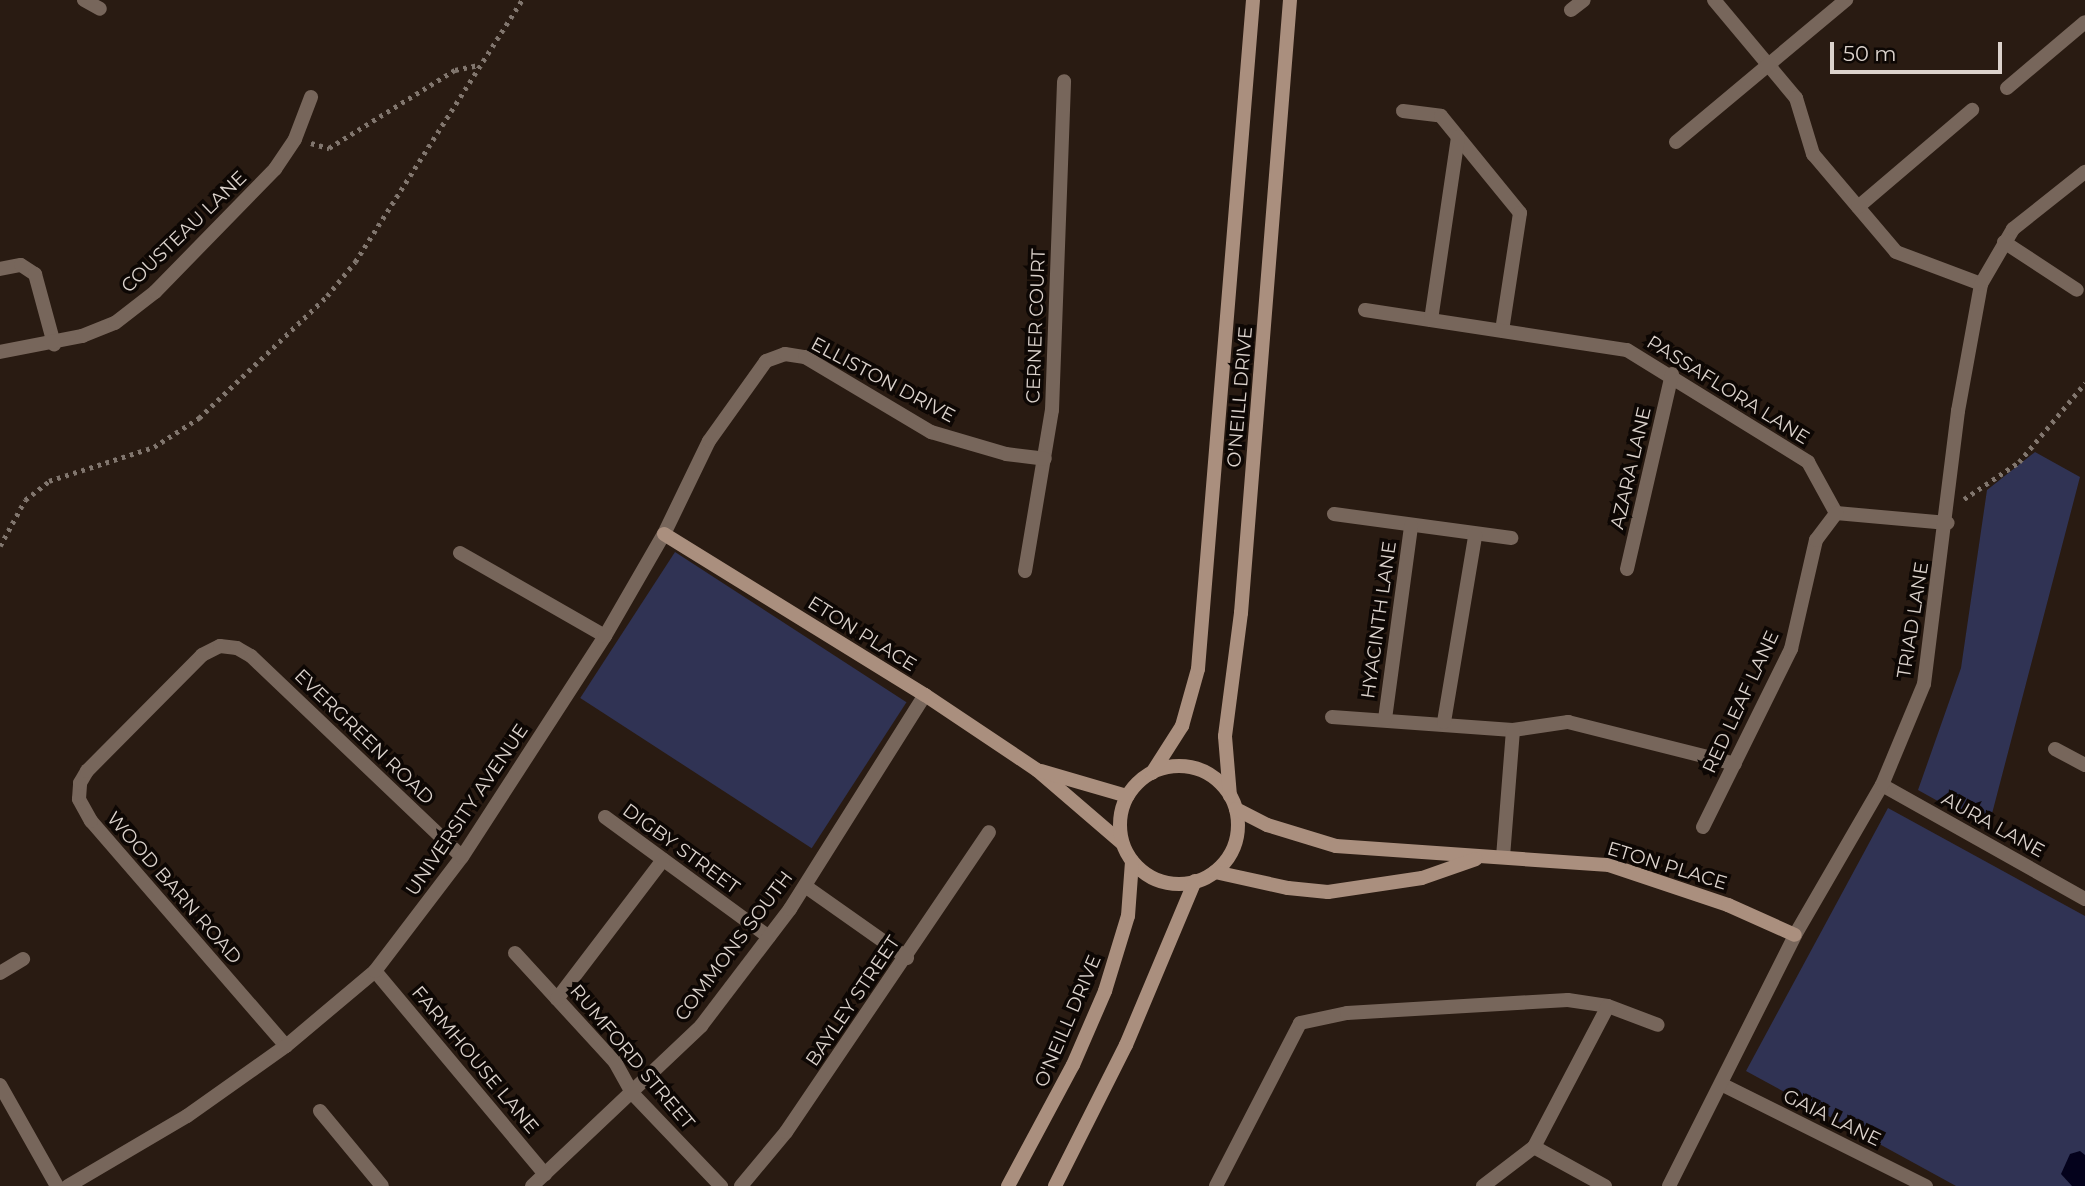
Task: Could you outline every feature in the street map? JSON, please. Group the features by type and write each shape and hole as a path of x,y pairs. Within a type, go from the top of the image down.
{"main road":[{"name":"O'NEILL DRIVE","path":"1127,796 1152,772 1182,726 1198,669 1253,0"},
{"name":"O'NEILL DRIVE","path":"1215,872 1235,842 1225,736 1241,613 1290,0"},
{"name":"ETON PLACE","path":"664,534 925,695 1037,770 1122,843"},
{"path":"1152,772 1190,767 1213,777 1233,802"},
{"name":"ETON PLACE","path":"1037,770 1127,796"},
{"path":"1127,796 1121,811 1122,843 1132,861 1161,882 1195,881 1215,872"},
{"name":"ETON PLACE","path":"1233,802 1267,825 1336,846 1609,865 1728,905 1795,935"},
{"name":"ETON PLACE","path":"1215,872 1288,888 1328,892 1422,878 1481,857"},
{"name":"O'NEILL DRIVE","path":"1008,1186 1061,1089 1105,991 1128,916 1132,861"},
{"path":"1055,1186 1126,1045 1195,881"}],"street":[{"path":"84,0 100,9"},
{"path":"1572,10 1584,0"},
{"path":"1714,0 1796,98 1813,154 1896,251 1981,284"},
{"path":"1676,142 1846,0"},
{"path":"2007,88 2085,22"},
{"name":"CERNER COURT","path":"1025,571 1052,411 1064,81"},
{"name":"COUSTEAU LANE","path":"0,352 54,344 115,323 155,292 275,169 295,139 311,97"},
{"path":"1858,207 1972,110"},
{"path":"1403,111 1441,116 1520,213 1502,331"},
{"path":"1431,320 1458,137"},
{"name":"TRIAD LANE","path":"1669,1186 1795,935 1882,785 1924,684 1948,516 1958,411 1981,284 2013,229 2085,172"},
{"path":"2004,242 2077,290"},
{"path":"0,269 21,265 35,274 54,344"},
{"name":"PASSAFLORA LANE","path":"1365,310 1627,350 1672,374 1808,462 1836,513"},
{"name":"ELLISTON DRIVE","path":"785,354 805,357 931,432 1006,454 1045,459"},
{"name":"UNIVERSITY AVENUE","path":"68,1186 187,1116 286,1046 375,971 462,857 605,636 664,534 709,441 752,376 766,360 785,354"},
{"name":"AZARA LANE","path":"1627,569 1672,374"},
{"path":"1334,513 1475,536 1511,538"},
{"path":"1836,513 1948,516"},
{"name":"RED LEAF LANE","path":"1703,827 1791,649 1816,540 1836,513"},
{"name":"HYACINTH LANE","path":"1385,719 1411,526"},
{"path":"1444,722 1475,536"},
{"path":"460,553 605,636"},
{"name":"WOOD BARN ROAD","path":"237,648 220,646 202,655 87,771 80,783 79,799 91,821 286,1046"},
{"name":"EVERGREEN ROAD","path":"237,648 462,857"},
{"name":"COMMONS SOUTH","path":"532,1186 701,1026 805,886 925,695"},
{"path":"1332,717 1444,722 1513,730 1568,722 1735,764"},
{"path":"1503,857 1513,730"},
{"path":"2055,749 2085,765"},
{"name":"AURA LANE","path":"1882,785 2085,899"},
{"name":"DIGBY STREET","path":"605,817 769,937"},
{"name":"BAYLEY STREET","path":"741,1186 786,1132 989,832"},
{"path":"557,999 663,860"},
{"path":"805,886 906,958"},
{"name":"RUMFORD STREET","path":"515,953 615,1062 632,1093 720,1186"},
{"path":"0,973 23,959"},
{"name":"FARMHOUSE LANE","path":"375,971 545,1174"},
{"path":"1216,1186 1300,1023 1348,1013 1493,1001 1568,1000 1608,1006 1658,1025"},
{"path":"1483,1186 1534,1147 1608,1006"},
{"name":"GAIA LANE","path":"1721,1084 1926,1186"},
{"path":"0,1085 57,1186"},
{"path":"320,1111 382,1186"},
{"path":"1534,1147 1605,1186"}],"path":[{"path":"0,546 25,500 49,481 154,447 199,418 327,296 355,262 522,0"},
{"path":"295,139 329,148 455,70 479,65"},
{"path":"1948,516 2019,462 2085,383"}],"shaded area":[{"path":"2035,452 2080,477 1988,829 1918,790 1961,668 1987,490"},
{"path":"675,552 906,702 812,848 580,698"},
{"path":"1888,808 2085,916 2085,1186 1956,1186 1746,1071"},
{"path":"2080,1151 2085,1155 2085,1186 2072,1186 2061,1174 2070,1154"}]}
